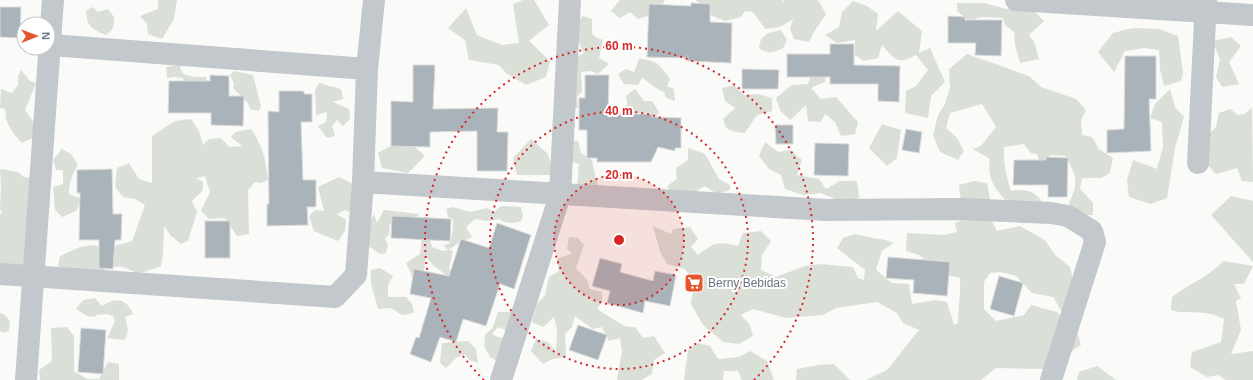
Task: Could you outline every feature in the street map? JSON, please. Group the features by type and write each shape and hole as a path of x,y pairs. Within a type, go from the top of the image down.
{"street":[{"path":"52,16 53,0"},
{"path":"0,274 335,297 356,275 363,182 367,69 374,0"},
{"path":"501,380 560,195 570,0"},
{"path":"1016,0 1205,6 1253,15"},
{"path":"1198,163 1205,6"},
{"path":"56,44 367,69"},
{"path":"26,380 50,56"},
{"path":"363,182 826,210 962,209 1051,213 1068,216 1092,231 1095,242 1051,380"}],"shaded area":[{"path":"158,0 177,0 174,19 162,39 148,34 147,24 140,16 158,9"},
{"path":"523,0 534,0 549,25 529,41 550,61 546,77 526,85 506,73 499,65 469,60 465,40 448,28 466,8 477,35 502,45 519,43 513,4"},
{"path":"620,0 665,0 658,13 638,19 630,12 620,18 611,11"},
{"path":"696,0 782,0 783,2 784,0 818,0 826,14 809,42 794,39 790,29 793,19 780,27 765,29 753,12 745,11 741,17 725,21 712,16"},
{"path":"853,1 867,6 878,14 876,31 898,11 922,31 919,53 930,48 945,82 931,96 928,118 905,113 906,91 916,86 928,70 916,55 905,60 897,59 882,45 878,58 864,61 855,55 855,40 837,43 825,35 839,27 842,12"},
{"path":"957,3 984,3 1006,9 1017,5 1032,9 1044,21 1029,35 1034,42 1039,59 1020,63 1015,45 1014,32 1005,25 1003,18 981,17 969,21 957,11"},
{"path":"92,7 98,12 108,9 114,17 113,27 106,35 97,31 89,24 86,11"},
{"path":"583,16 592,19 593,35 603,40 599,58 609,64 598,74 591,71 581,72 582,91 577,97 578,108 574,109 570,60 584,53 576,37 574,26"},
{"path":"1133,28 1159,29 1178,36 1183,73 1181,81 1164,86 1160,69 1159,50 1144,48 1125,51 1114,72 1098,52 1113,33"},
{"path":"781,30 787,40 783,48 776,51 765,52 759,48 761,39 768,33"},
{"path":"1231,37 1241,46 1229,62 1239,84 1222,87 1216,77 1220,60 1213,41"},
{"path":"967,54 1029,76 1041,87 1076,99 1086,110 1081,120 1082,135 1092,137 1099,149 1113,158 1110,173 1101,178 1082,178 1080,189 1093,203 1093,215 1078,215 1069,204 1074,190 1075,180 1073,170 1066,156 1050,155 1045,168 1041,167 1037,154 1031,153 1024,144 1004,147 1005,169 1011,191 1030,191 1043,203 1012,207 994,186 990,174 990,159 973,149 981,146 996,127 982,104 950,113 946,128 957,138 964,151 958,160 940,152 933,135 938,115 945,104 950,87 949,69"},
{"path":"639,59 658,64 670,79 667,86 674,89 675,101 666,98 664,92 658,90 642,78 638,85 624,84 618,74 626,69 634,72"},
{"path":"179,65 183,74 194,77 206,77 208,87 185,85 183,78 167,78 166,67"},
{"path":"21,70 30,81 36,83 25,110 34,123 33,138 22,143 8,124 6,119 6,111 3,108 0,109 1,89 12,93 18,85 18,76"},
{"path":"826,70 825,82 811,88 821,99 836,97 858,122 855,134 841,136 835,122 825,114 821,122 808,121 806,105 790,120 780,110 776,98 792,85 808,84 812,71"},
{"path":"234,71 253,75 261,106 259,111 250,109 248,103 233,88 234,84 230,75"},
{"path":"319,83 341,89 343,99 333,102 349,109 350,119 343,126 337,120 332,126 335,136 327,138 318,126 326,122 327,112 316,115 315,90"},
{"path":"734,85 744,95 757,94 772,98 772,111 757,115 745,133 734,132 726,128 723,119 735,108 725,101 722,88"},
{"path":"635,89 644,101 652,101 659,112 655,118 650,113 634,113 628,110 626,96"},
{"path":"1170,89 1175,107 1184,117 1175,148 1167,198 1151,204 1129,197 1127,180 1133,160 1157,169 1163,147 1162,122 1150,118 1155,104"},
{"path":"1252,107 1253,182 1242,181 1237,168 1216,174 1204,161 1210,133 1216,127 1219,113 1230,109 1238,115 1245,114"},
{"path":"191,119 199,131 203,145 209,139 221,138 229,147 242,146 231,137 235,132 251,129 258,141 265,160 268,180 260,183 255,182 248,190 249,234 237,236 225,218 209,219 201,211 210,192 205,176 196,178 203,182 203,190 192,201 197,212 188,241 181,244 171,236 164,226 161,266 138,274 119,267 100,271 83,272 58,266 60,256 80,247 94,245 104,249 132,241 145,205 135,199 123,197 115,187 117,168 129,163 139,179 152,183 152,136 175,121"},
{"path":"882,124 901,130 897,158 887,166 869,148"},
{"path":"531,139 547,153 556,175 517,175 513,158"},
{"path":"569,141 578,141 581,153 592,160 600,190 577,186 579,164 568,160"},
{"path":"765,142 778,152 790,150 802,160 797,175 819,179 826,189 840,181 857,181 859,197 853,202 842,202 821,193 804,195 785,189 781,175 769,169 759,156"},
{"path":"391,146 414,146 425,156 408,173 382,168 378,153"},
{"path":"688,148 705,154 719,179 730,185 730,190 717,194 705,186 684,198 672,194 667,186 677,179 676,168 688,160"},
{"path":"62,149 72,155 78,165 71,179 69,194 81,199 76,211 62,217 55,210 53,187 63,184 63,170 56,170 53,160"},
{"path":"0,169 18,172 24,177 31,178 28,269 0,263 0,215 2,212 0,209"},
{"path":"339,177 353,184 352,213 345,210 337,214 346,220 345,231 338,241 314,231 309,216 315,210 324,211 318,187"},
{"path":"974,181 987,183 990,199 975,204 961,201 959,185"},
{"path":"1231,196 1253,201 1253,262 1211,215"},
{"path":"501,206 521,207 523,216 521,221 510,223 499,219 488,221 475,219 466,227 472,237 457,244 449,250 453,251 449,269 456,273 443,290 445,274 434,266 426,257 423,276 413,278 406,263 420,254 422,237 429,235 432,247 443,251 448,250 443,245 449,244 453,219 448,217 446,209 453,207 470,212 487,208 494,212"},
{"path":"384,210 419,214 410,227 390,223 389,234 385,239 388,245 386,253 380,254 367,245 367,228 374,214 377,223"},
{"path":"971,217 992,221 997,231 1020,226 1045,240 1055,255 1070,267 1074,283 1064,315 1053,297 1032,293 1016,276 1001,272 990,273 984,282 984,309 996,321 1024,315 1031,305 1057,312 1068,322 1073,319 1081,345 1045,369 996,368 981,380 866,380 887,370 919,330 903,323 897,313 877,302 836,308 823,315 786,318 753,309 741,315 750,325 753,336 739,344 723,342 703,325 691,304 694,283 685,269 667,264 660,252 653,226 671,234 673,229 690,227 698,239 691,247 698,255 709,247 721,243 738,246 743,233 761,231 771,241 762,255 761,270 776,277 805,266 821,264 853,267 858,278 864,280 865,270 837,248 843,238 855,234 889,241 894,243 882,251 876,270 892,283 909,284 912,304 936,300 947,302 954,325 958,323 960,278 940,273 919,255 906,251 907,233 943,235 957,232 955,223"},
{"path":"569,237 578,238 584,245 576,268 587,280 590,289 602,292 602,302 597,309 624,326 635,327 643,338 654,336 665,353 654,360 652,374 642,380 617,380 622,351 620,338 609,341 602,327 593,329 575,316 572,327 565,334 566,357 552,359 543,364 531,351 536,339 548,342 556,352 557,329 554,317 543,327 532,322 537,304 545,295 549,277 559,271 557,259 572,253 567,249"},
{"path":"1224,261 1253,266 1244,284 1234,284 1241,298 1236,301 1241,330 1231,354 1253,351 1253,380 1226,380 1218,375 1207,377 1190,367 1192,352 1221,342 1224,319 1210,314 1178,312 1171,310 1172,297 1212,272"},
{"path":"380,268 393,276 388,285 388,297 406,297 412,304 414,313 402,315 391,308 378,309 372,285 371,270"},
{"path":"95,298 102,306 116,300 124,302 130,309 133,314 125,317 128,330 125,340 107,338 115,321 113,316 107,314 96,315 95,317 87,316 76,309 83,300"},
{"path":"498,312 512,312 509,331 498,327 492,334 505,338 498,362 490,357 484,346 485,335 493,327"},
{"path":"0,313 5,315 10,321 9,331 4,333 0,331"},
{"path":"67,327 74,336 74,371 87,379 99,379 108,362 119,364 119,380 40,380 39,370 52,361 51,328"},
{"path":"468,341 476,349 478,363 469,360 465,354 456,358 446,368 440,363 442,343"},
{"path":"697,343 710,346 718,359 739,357 750,351 767,361 774,380 742,380 738,371 724,371 723,380 684,380 688,350"},
{"path":"834,364 850,380 796,380 797,369"},
{"path":"1097,366 1116,380 1077,380 1079,372"}],"building":[{"path":"691,3 710,4 710,22 732,23 731,63 688,61 688,58 647,57 649,4 691,6"},
{"path":"0,7 21,7 21,16 16,16 16,38 0,37"},
{"path":"948,16 965,17 965,20 1002,20 1001,56 975,55 976,43 948,43"},
{"path":"830,44 854,44 854,65 900,66 899,102 878,101 878,84 830,84 830,77 787,77 787,54 830,54"},
{"path":"1125,56 1156,56 1156,99 1149,99 1151,151 1107,153 1107,130 1124,129"},
{"path":"413,65 435,65 433,109 498,108 497,132 508,132 507,171 477,171 477,131 430,132 430,147 391,146 391,101 413,102"},
{"path":"742,69 779,70 778,89 742,89"},
{"path":"210,75 229,76 229,96 244,96 243,126 211,125 211,113 168,113 169,81 210,81"},
{"path":"585,75 609,75 608,114 652,114 652,117 681,118 681,148 675,148 675,151 658,147 651,162 597,162 597,158 587,158 587,130 579,130 579,98 585,98"},
{"path":"279,91 304,91 304,94 312,94 312,122 301,122 303,180 316,180 316,207 307,207 308,225 267,226 267,204 269,204 268,111 279,112"},
{"path":"775,125 793,125 793,144 776,144"},
{"path":"906,129 922,132 919,153 902,150"},
{"path":"815,143 849,144 848,176 814,175"},
{"path":"1046,157 1068,158 1067,197 1048,197 1048,185 1013,185 1014,160 1046,160"},
{"path":"112,169 113,214 122,214 121,240 115,240 113,269 99,268 99,240 79,240 80,193 77,193 77,170"},
{"path":"392,216 451,219 450,241 391,238"},
{"path":"205,221 230,221 230,258 205,258"},
{"path":"497,223 531,235 514,289 500,284 486,326 463,319 456,342 440,337 431,362 410,354 416,337 419,338 431,298 410,294 414,269 449,276 461,239 489,248"},
{"path":"888,257 950,262 947,296 913,293 914,280 886,278"},
{"path":"600,258 622,264 620,272 653,281 655,271 676,275 670,306 645,301 643,313 607,303 610,291 592,286"},
{"path":"999,276 1023,283 1014,316 990,309"},
{"path":"578,325 607,335 598,360 569,350"},
{"path":"81,328 106,330 103,374 78,372"}],"place":[{"name":"Berny Bebidas","path":"694,283"}]}
